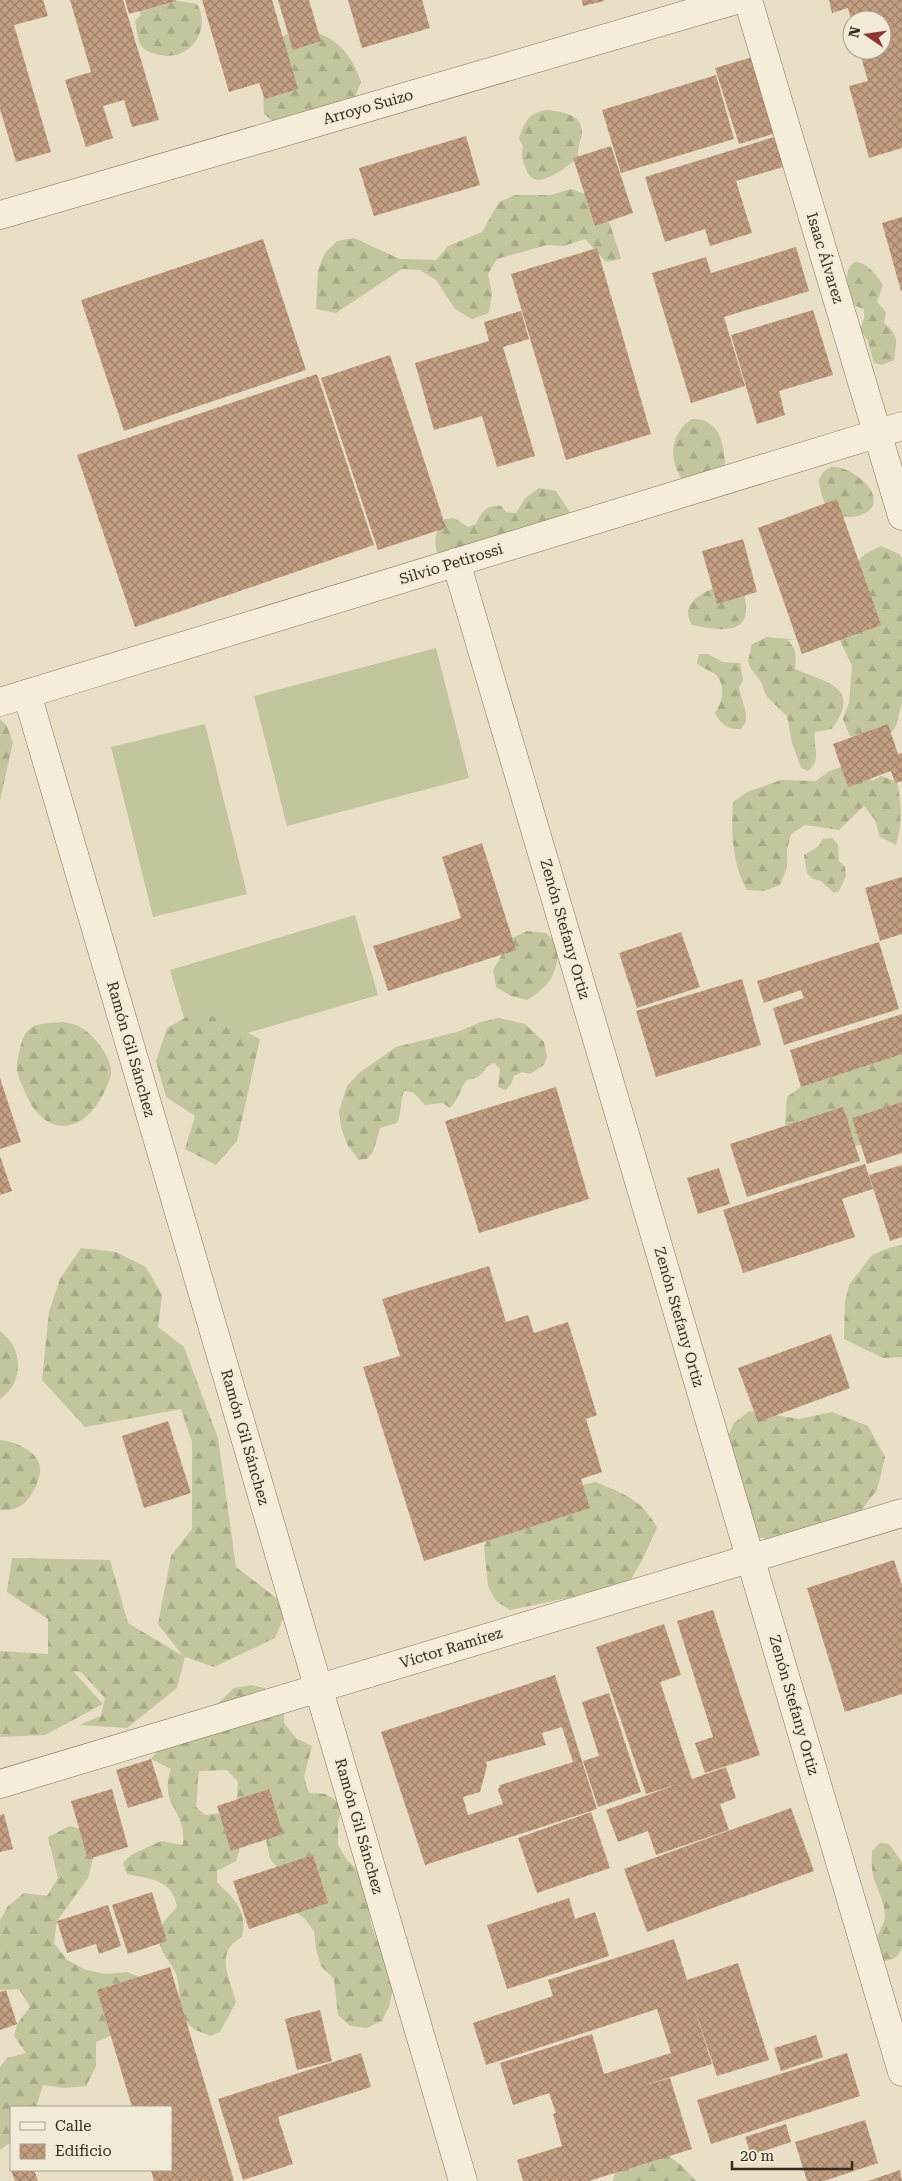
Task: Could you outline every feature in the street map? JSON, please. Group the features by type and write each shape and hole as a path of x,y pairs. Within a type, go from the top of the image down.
{"street":[{"name":"Arroyo Suizo","path":"0,215 736,0"},
{"name":"Isaac Álvarez","path":"748,0 890,430 902,516"},
{"name":"Silvio Petirossi","path":"0,702 890,430"},
{"name":"Zenón Stefany Ortiz","path":"456,562 902,2072"},
{"name":"Ramón Gil Sánchez","path":"27,694 464,2181"},
{"name":"Víctor Ramírez","path":"0,1784 902,1513"}],"green space":[{"path":"171,0 197,4 201,14 202,24 200,33 189,49 181,54 171,56 151,53 140,44 135,21 141,15 139,11"},
{"path":"296,29 319,34 337,44 351,60 361,82 355,97 278,125 264,114 262,69 280,38"},
{"path":"548,110 570,114 578,120 582,131 578,158 550,177 536,180 530,176 525,166 522,155 523,146 519,139 528,119 536,113"},
{"path":"571,189 588,195 597,212 610,224 621,259 606,262 585,239 564,246 547,245 497,259 488,274 492,294 489,313 472,319 455,309 436,280 420,270 402,269 336,313 316,309 318,270 325,253 337,241 354,238 400,259 436,260 448,246 482,232 499,202 515,195 551,195"},
{"path":"855,262 859,262 867,267 883,285 877,302 886,312 884,323 893,332 896,344 894,360 882,365 874,363 868,341 860,330 864,318 864,309 856,306 848,290 848,270"},
{"path":"692,419 709,423 715,428 724,451 725,469 683,481 675,464 673,456 674,447 679,432"},
{"path":"831,467 847,470 862,480 871,492 874,501 870,509 863,514 853,517 833,512 826,505 821,493 819,480 823,472"},
{"path":"539,488 556,491 573,517 439,560 436,538 438,529 445,519 454,518 468,527 476,524 482,513 492,506 501,506 506,512 516,513 525,498"},
{"path":"881,546 899,554 902,558 902,702 896,726 885,741 850,736 843,719 849,703 852,666 837,634 853,567 865,554"},
{"path":"713,588 744,594 745,618 740,624 733,628 724,629 692,625 688,612 689,607 696,598"},
{"path":"767,637 797,640 787,640 793,646 795,653 795,669 830,684 838,689 842,696 843,704 840,715 832,729 815,732 816,757 815,762 808,771 801,768 792,742 787,716 768,698 762,683 751,669 748,661 752,644"},
{"path":"436,648 469,778 287,826 254,696"},
{"path":"699,654 708,654 723,662 740,663 743,680 739,688 746,713 746,722 741,729 729,727 717,717 715,713 722,697 721,685 715,675 697,663"},
{"path":"0,719 7,726 13,742 0,801"},
{"path":"205,724 247,894 153,917 111,747"},
{"path":"847,765 865,767 872,781 881,776 897,782 901,814 896,845 880,837 875,820 864,806 839,830 805,825 791,834 787,850 787,867 780,885 764,891 747,890 735,859 732,825 733,802 747,792 781,780 816,781 829,771"},
{"path":"832,838 838,845 839,861 845,867 846,876 839,891 834,893 821,881 813,879 807,873 804,855 819,846 823,839"},
{"path":"355,915 378,995 193,1049 170,970"},
{"path":"527,931 546,933 558,945 558,955 552,977 542,989 527,1000 511,996 496,987 493,970 512,938"},
{"path":"199,1010 260,1039 237,1141 216,1165 185,1149 195,1116 166,1097 156,1061 167,1028"},
{"path":"499,1018 525,1024 544,1042 547,1057 544,1065 530,1074 522,1072 514,1076 506,1090 498,1087 500,1069 494,1063 486,1067 479,1076 467,1080 450,1108 443,1103 425,1105 413,1092 404,1091 397,1123 380,1128 373,1152 367,1159 359,1160 348,1146 341,1128 339,1111 347,1086 359,1073 396,1047 457,1032 481,1022"},
{"path":"64,1022 82,1028 92,1036 106,1055 111,1075 102,1097 91,1112 80,1121 70,1125 59,1126 40,1116 32,1105 19,1078 17,1065 22,1042 29,1030 35,1026 47,1023"},
{"path":"902,1046 902,1125 844,1152 804,1131 785,1125 787,1097 847,1052"},
{"path":"902,1245 902,1357 883,1358 844,1339 845,1302 849,1285 872,1255"},
{"path":"81,1248 116,1252 146,1267 162,1295 158,1327 184,1347 218,1438 236,1567 288,1607 275,1638 214,1667 185,1657 177,1688 127,1728 79,1725 101,1716 105,1698 81,1672 73,1671 103,1704 45,1735 0,1737 0,1651 48,1654 48,1619 7,1592 12,1558 110,1560 128,1623 183,1656 158,1624 171,1556 192,1529 192,1442 181,1409 85,1427 42,1380 49,1312 60,1279"},
{"path":"0,1331 8,1338 13,1347 18,1365 17,1375 13,1384 0,1399"},
{"path":"749,1411 799,1419 832,1412 868,1426 885,1457 877,1490 855,1518 789,1542 756,1537 727,1439 734,1423"},
{"path":"0,1440 12,1442 30,1452 35,1456 40,1467 38,1481 30,1497 17,1508 6,1510 0,1510"},
{"path":"596,1482 624,1494 639,1504 652,1518 657,1528 625,1590 577,1596 510,1610 496,1601 488,1586 484,1547 500,1515 579,1486"},
{"path":"252,1685 272,1690 284,1705 284,1723 296,1738 312,1746 304,1777 309,1793 326,1794 342,1805 338,1824 338,1845 347,1860 359,1871 366,1889 371,1924 377,1941 387,1956 393,1990 389,2006 382,2021 367,2028 350,2026 338,2015 334,1979 321,1966 316,1949 314,1931 304,1918 289,1907 282,1872 270,1859 263,1827 237,1801 238,1782 227,1770 199,1771 196,1807 205,1815 227,1812 243,1838 236,1861 217,1871 217,1882 234,1900 243,1919 242,1937 233,1943 228,1950 226,1958 228,1975 236,2002 220,2032 210,2036 197,2031 184,2017 176,1974 159,1941 159,1932 165,1920 177,1907 171,1891 152,1879 127,1874 123,1863 131,1855 161,1841 183,1845 181,1823 170,1800 168,1791 171,1769 151,1759 166,1739 206,1715 234,1688"},
{"path":"70,1826 89,1832 94,1855 88,1878 57,1921 54,1943 67,1960 86,1970 106,1974 127,1972 146,1979 132,2034 110,2036 96,2042 96,2066 86,2086 64,2088 43,2085 36,2106 10,2106 10,2143 0,2150 0,2067 7,2058 26,2053 14,2036 17,2024 30,2007 19,1989 0,1990 0,1920 8,1906 24,1893 47,1896 58,1878 48,1837"},
{"path":"880,1843 889,1844 902,1862 902,1948 895,1957 884,1961 876,1949 876,1944 884,1922 885,1910 872,1872 872,1851"},
{"path":"660,2150 681,2165 696,2181 613,2181 616,2168"}],"building":[{"path":"0,0 43,0 48,16 14,25 51,152 16,162 0,109"},
{"path":"70,0 123,0 159,120 132,127 124,100 103,106 113,138 86,147 65,80 91,72"},
{"path":"125,0 176,0 176,1 129,14"},
{"path":"202,0 272,0 298,89 265,99 259,83 229,92"},
{"path":"278,0 309,0 321,41 293,50"},
{"path":"348,0 422,0 430,28 362,48"},
{"path":"582,0 604,0 604,1 583,6"},
{"path":"829,0 902,0 902,148 869,158 849,86 868,81 862,60 892,60 892,10 848,10 848,8 832,13"},
{"path":"756,56 780,132 739,144 715,68"},
{"path":"716,75 734,139 621,173 602,110"},
{"path":"781,135 790,165 736,181 752,233 710,246 705,229 665,242 645,177"},
{"path":"466,136 480,185 374,216 359,168"},
{"path":"611,146 633,213 595,226 573,158"},
{"path":"902,217 902,291 901,291 882,223"},
{"path":"263,239 306,370 124,431 81,300"},
{"path":"796,247 809,291 724,317 745,386 691,403 652,273 706,257 711,273"},
{"path":"597,248 651,434 566,460 511,274"},
{"path":"813,310 833,375 779,391 785,415 757,424 731,335"},
{"path":"521,311 529,339 503,347 535,456 497,467 482,416 434,430 415,363 489,341 484,322"},
{"path":"390,355 446,528 378,550 321,378"},
{"path":"317,374 374,545 135,627 77,455"},
{"path":"837,499 881,625 802,654 758,528"},
{"path":"743,539 757,592 717,604 702,551"},
{"path":"888,724 898,754 902,753 902,781 895,783 891,771 848,787 833,744"},
{"path":"482,843 516,950 388,991 373,946 461,918 442,857"},
{"path":"902,877 902,934 880,941 865,888"},
{"path":"681,932 700,987 637,1008 619,953"},
{"path":"879,942 899,1009 784,1045 773,1008 804,998 801,990 764,1003 757,981"},
{"path":"742,979 761,1045 656,1077 636,1011"},
{"path":"902,1014 902,1054 801,1087 790,1050"},
{"path":"0,1078 21,1142 0,1149"},
{"path":"556,1087 589,1199 479,1233 445,1121"},
{"path":"902,1102 902,1153 867,1164 852,1118"},
{"path":"843,1107 860,1161 747,1197 730,1144"},
{"path":"0,1156 12,1191 0,1195"},
{"path":"865,1164 873,1189 842,1199 855,1237 743,1273 723,1210"},
{"path":"902,1165 902,1237 890,1241 869,1175"},
{"path":"719,1168 730,1204 698,1214 687,1178"},
{"path":"489,1266 506,1322 528,1315 534,1333 568,1322 597,1415 586,1419 602,1472 581,1479 590,1508 424,1561 363,1367 400,1356 382,1299"},
{"path":"831,1334 850,1388 758,1422 738,1368"},
{"path":"168,1421 191,1493 144,1508 122,1436"},
{"path":"894,1560 902,1585 902,1694 845,1712 807,1588"},
{"path":"713,1610 760,1755 705,1773 695,1743 713,1737 677,1621"},
{"path":"664,1624 681,1675 660,1682 692,1779 726,1767 736,1798 720,1804 729,1830 656,1855 648,1831 618,1842 606,1810 678,1784 646,1794 596,1647"},
{"path":"555,1675 597,1809 425,1865 381,1732","holes":["562,1727 573,1762 500,1785 498,1790 503,1804 468,1815 463,1797 480,1792 487,1766 486,1762 546,1745 542,1733"]},
{"path":"609,1693 641,1792 598,1807 583,1761 599,1756 582,1702"},
{"path":"151,1759 163,1797 128,1808 116,1770"},
{"path":"112,1789 128,1847 88,1859 71,1801"},
{"path":"269,1789 283,1834 231,1851 217,1806"},
{"path":"791,1808 814,1871 647,1932 624,1869"},
{"path":"591,1812 610,1868 537,1893 518,1838"},
{"path":"4,1814 13,1849 0,1852 0,1815"},
{"path":"313,1855 328,1903 249,1929 233,1881"},
{"path":"152,1892 167,1941 128,1954 112,1905"},
{"path":"569,1898 575,1919 595,1912 609,1956 507,1989 487,1925"},
{"path":"108,1905 121,1946 99,1954 96,1944 67,1953 57,1921"},
{"path":"674,1939 687,1980 738,1963 769,2060 717,2076 691,1998 712,2064 639,2087 670,2078 692,2149 589,2181 523,2181 517,2160 562,2146 553,2114 556,2113 549,2093 513,2105 500,2063 592,2034 604,2074 671,2053 657,2009 486,2065 473,2023 553,1996 548,1980"},
{"path":"170,1967 234,2181 154,2181 151,2171 172,2171 172,2106 132,2106 97,1990"},
{"path":"6,1990 17,2024 0,2030 0,1992"},
{"path":"320,2010 332,2061 297,2070 285,2019"},
{"path":"816,2035 823,2057 781,2071 774,2048"},
{"path":"361,2053 371,2087 278,2117 293,2164 243,2180 218,2099"},
{"path":"847,2053 860,2096 711,2144 697,2100"},
{"path":"865,2120 878,2163 824,2181 807,2181 795,2142"},
{"path":"786,2124 791,2142 751,2155 745,2137"},
{"path":"900,2170 902,2181 868,2181"},
{"path":"11,2171 34,2171 38,2181 15,2181"}]}
